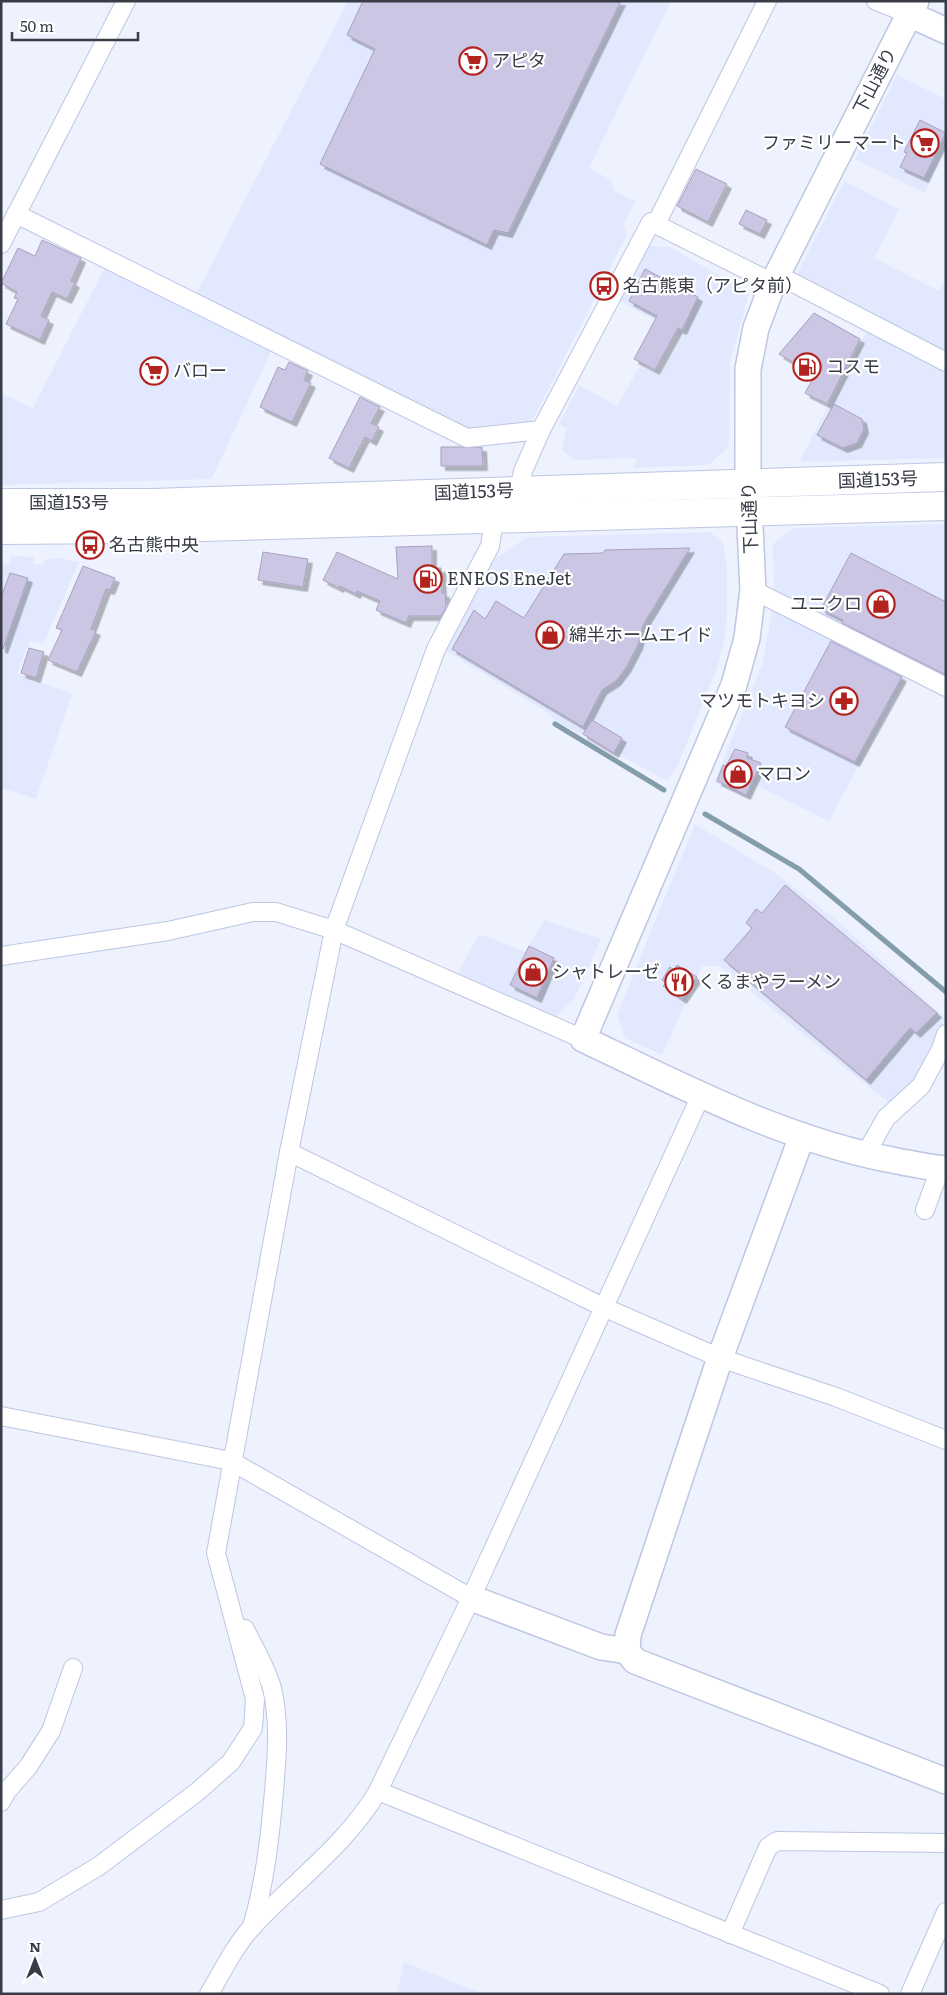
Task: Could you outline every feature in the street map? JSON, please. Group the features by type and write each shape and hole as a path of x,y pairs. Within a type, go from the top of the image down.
{"highway":[{"name":"国道153号","path":"1,503 153,503 946,478"},
{"name":"国道153号","path":"1,530 132,529 946,506"}],"street":[{"path":"1,244 126,1"},
{"path":"656,224 766,1"},
{"path":"876,1 912,8 946,31"},
{"name":"下山通り","path":"583,1039 734,685 747,638 753,590 748,484 748,369 756,328 776,279 912,8"},
{"path":"16,214 467,438 541,430"},
{"path":"519,490 522,471 541,430 651,222 776,279 946,362"},
{"path":"1,1910 39,1902 99,1866 197,1792 230,1762 240,1750 253,1728 255,1699 230,1599 216,1553 231,1461 289,1152 334,930 436,649 490,546 494,519"},
{"path":"753,590 946,687"},
{"path":"1,956 168,931 253,912 276,912 334,930 583,1039 700,1095 802,1136 865,1155 943,1169 925,1210"},
{"path":"865,1155 886,1118 921,1086 942,1049 946,1034"},
{"path":"209,1994 252,1927 309,1874 364,1815 378,1791 471,1598 700,1095"},
{"path":"626,1651 628,1635 720,1358 802,1136"},
{"path":"289,1152 603,1307 720,1358 836,1397 946,1440"},
{"path":"1,1416 231,1461 471,1598 601,1648 626,1651 636,1662 946,1781"},
{"path":"230,1599 268,1675 272,1691 278,1746 271,1830 262,1894 252,1927"},
{"path":"1,1802 7,1791 28,1767 51,1731 73,1668"},
{"path":"378,1791 880,1994"},
{"path":"730,1934 768,1847 777,1841 946,1843"},
{"path":"910,1994 946,1912"}],"shaded area":[{"path":"348,1 671,1 589,168 611,180 614,191 636,201 624,224 627,235 530,425 465,432 195,296"},
{"path":"897,75 946,99 946,150 925,193 855,159"},
{"path":"844,181 899,209 874,258 939,291 946,278 946,357 795,278"},
{"path":"649,246 670,247 749,293 730,363 729,446 709,465 632,468 637,458 574,460 562,450 567,429 559,424 579,385 617,406 640,366 660,376 681,335 620,301"},
{"path":"106,265 273,347 223,455 211,479 1,485 1,393 33,408"},
{"path":"869,327 946,366 946,458 799,462"},
{"path":"946,524 946,604 915,663 774,591 773,544 794,528"},
{"path":"710,532 723,543 727,567 727,615 724,641 717,668 678,765 667,781 557,722 545,711 443,649 489,563 527,537"},
{"path":"11,556 34,557 33,564 43,565 45,559 60,558 79,562 43,644 30,641 17,673 72,694 36,799 1,788 1,564 9,565"},
{"path":"773,605 908,673 829,821 756,785 749,798 714,783 763,662"},
{"path":"695,824 775,873 833,917 944,1017 938,1044 916,1082 890,1104 719,966 702,966 662,1055 625,1038 617,1014"},
{"path":"544,920 601,939 574,1000 556,1016 503,1000 455,978 479,934 526,952"},
{"path":"404,1962 483,1994 397,1994"}],"building":[{"path":"363,1 621,1 508,233 494,230 487,245 320,164 375,49 347,35"},
{"name":"ファミリーマート","path":"920,120 946,133 924,178 900,167 907,153 904,152"},
{"path":"696,169 727,184 708,222 677,206"},
{"path":"746,210 767,220 760,234 739,224"},
{"path":"42,240 81,258 71,281 75,283 67,299 52,292 41,316 49,320 40,340 6,324 18,299 14,298 17,292 1,283 18,248 35,256"},
{"path":"645,269 698,297 682,330 678,328 655,370 634,359 657,316 629,301"},
{"path":"814,313 860,339 827,404 805,393 815,375 779,354"},
{"path":"289,362 308,371 304,380 311,383 292,422 260,407 278,367 285,370"},
{"path":"360,397 380,407 371,423 379,427 372,441 365,437 349,468 329,458"},
{"path":"834,404 862,419 864,429 857,443 843,448 817,435"},
{"path":"441,447 482,447 483,466 441,466"},
{"path":"432,546 432,568 441,568 442,593 445,593 446,607 441,616 409,616 406,623 376,610 380,601 357,591 356,594 340,586 339,588 323,580 337,552 398,579 396,547"},
{"name":"綿半ホームエイド","path":"690,548 643,625 638,645 626,668 616,681 602,690 583,727 452,649 474,610 485,619 496,601 524,618 564,554 603,553 605,550"},
{"path":"263,552 308,559 303,587 258,580"},
{"name":"ユニクロ","path":"851,553 946,602 946,675 842,623 843,620 821,609"},
{"path":"83,566 115,578 110,590 106,589 91,629 96,631 77,672 48,660 62,630 56,628"},
{"path":"10,573 28,578 3,649 1,648 1,597"},
{"name":"マツモトキヨシ","path":"831,641 902,677 855,762 785,727"},
{"path":"29,648 44,652 36,678 21,673"},
{"path":"592,720 622,738 614,753 583,734"},
{"name":"マロン","path":"735,749 748,753 747,758 761,763 746,795 717,781 723,765 726,766"},
{"path":"785,885 937,1013 916,1033 910,1028 866,1080 724,960 752,928 746,923 756,909 762,913"},
{"name":"シャトレーゼ","path":"529,946 554,958 537,998 510,985"},
{"name":"くるまやラーメン","path":"677,965 697,977 682,999 663,986 666,983 662,980 670,967 674,970"}],"waterway":[{"path":"555,724 664,790"},
{"path":"705,814 799,869 946,992"}],"place":[{"name":"アピタ","path":"473,61"},
{"name":"ファミリーマート","path":"925,143"},
{"name":"名古熊東（アピタ前）","path":"604,286"},
{"name":"コスモ","path":"807,367"},
{"name":"バロー","path":"154,371"},
{"name":"名古熊中央","path":"90,545"},
{"name":"ENEOS EneJet","path":"428,579"},
{"name":"ユニクロ","path":"881,604"},
{"name":"綿半ホームエイド","path":"550,635"},
{"name":"マツモトキヨシ","path":"844,701"},
{"name":"マロン","path":"738,774"},
{"name":"シャトレーゼ","path":"533,972"},
{"name":"くるまやラーメン","path":"679,982"}]}
